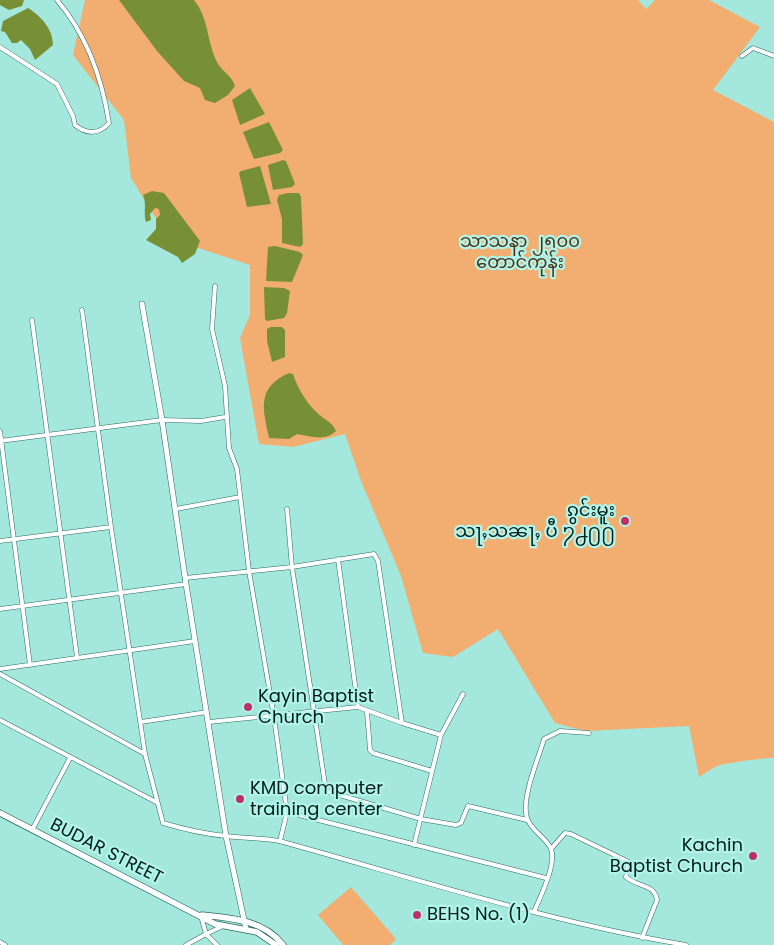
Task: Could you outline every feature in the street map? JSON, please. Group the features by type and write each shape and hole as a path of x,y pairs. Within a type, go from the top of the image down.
{"main road":[{"name":"BUDAR STREET","path":"0,813 161,897 200,914"},
{"path":"200,914 246,926 262,934 276,945"},
{"path":"200,914 223,926 264,927 284,945"}],"street":[{"path":"0,47 57,84 73,116 75,125 83,132 97,132 104,128 109,123 105,100 85,39 57,0"},
{"path":"742,56 753,48 774,56"},
{"path":"215,286 212,329 225,386 228,411 225,418 229,448 237,469 249,571 274,717 287,812 280,841"},
{"path":"142,304 162,420 226,836 246,926"},
{"path":"82,310 144,754 163,823 226,836 280,841 445,890 645,938 686,945"},
{"path":"32,320 78,657"},
{"path":"1,440 162,420 201,421 225,418"},
{"path":"0,430 12,540 24,606 30,665"},
{"path":"176,509 240,497"},
{"path":"287,509 292,567 325,788 328,794 421,818 459,825 465,809 472,806 491,813 527,820"},
{"path":"0,541 111,527"},
{"path":"185,578 292,567 369,554 377,557 402,724"},
{"path":"338,559 358,707"},
{"path":"0,609 186,584"},
{"path":"0,669 195,641"},
{"path":"0,674 144,754"},
{"path":"414,845 441,734 463,694"},
{"path":"209,722 274,717 358,707 402,724 441,734"},
{"path":"141,722 207,712"},
{"path":"367,712 370,750 373,753 432,771"},
{"path":"0,720 156,802"},
{"path":"534,912 552,864 551,849 527,820 526,806 544,739 560,730 589,733"},
{"path":"32,830 70,758"},
{"path":"287,812 546,878"},
{"path":"551,849 565,833 571,834 629,862 626,877 652,889 656,894 657,900 644,945"},
{"path":"200,914 206,934 216,945"},
{"path":"186,945 223,926"},
{"path":"0,942 5,945"}],"green space":[{"name":"သာသနာ ၂၅၀၀ တောင်ကုန်း","path":"85,0 638,0 646,9 655,0 709,0 760,27 713,90 774,122 774,758 720,765 699,777 689,726 585,731 555,723 498,629 453,657 423,653 401,576 361,481 345,434 293,447 259,444 240,338 250,315 250,265 168,238 131,178 124,120 73,55"},
{"path":"351,887 396,939 390,945 343,945 318,915"}],"shaded area":[{"path":"0,0 24,0 22,6 9,10 0,5"},
{"path":"119,0 194,0 203,15 214,56 218,64 232,79 235,86 228,95 215,103 205,100 200,88 184,81 157,51"},
{"path":"28,8 49,28 53,45 35,60 30,49 21,40 17,43 12,43 5,32 1,31 3,21"},
{"path":"250,88 265,114 240,125 232,100"},
{"path":"269,122 283,150 280,153 254,159 243,132"},
{"path":"283,160 286,161 295,184 292,187 273,190 268,165"},
{"path":"260,166 271,204 247,207 239,173"},
{"path":"152,191 164,193 200,241 195,254 182,263 178,257 146,240 156,229 156,219 160,215 159,209 155,208 150,214 151,220 146,222 143,195"},
{"path":"299,193 301,197 303,244 300,247 282,243 282,219 277,200 279,195"},
{"path":"275,246 300,252 303,255 292,282 266,281 268,247"},
{"path":"264,287 284,288 290,291 287,313 284,318 267,321 265,319"},
{"path":"282,327 285,330 285,357 272,362 267,341 267,329"},
{"path":"289,373 293,374 308,403 336,431 322,437 297,434 289,439 269,438 264,400 271,385"}],"place":[{"name":"ၵွင်းမူး သႃႇသၼႃႇ ပီ ႒႕႐႐","path":"625,521"},
{"name":"Kayin Baptist Church","path":"248,707"},
{"name":"KMD computer training center","path":"240,799"},
{"name":"Kachin Baptist Church","path":"753,856"},
{"name":"BEHS No. (1)","path":"417,915"}]}
